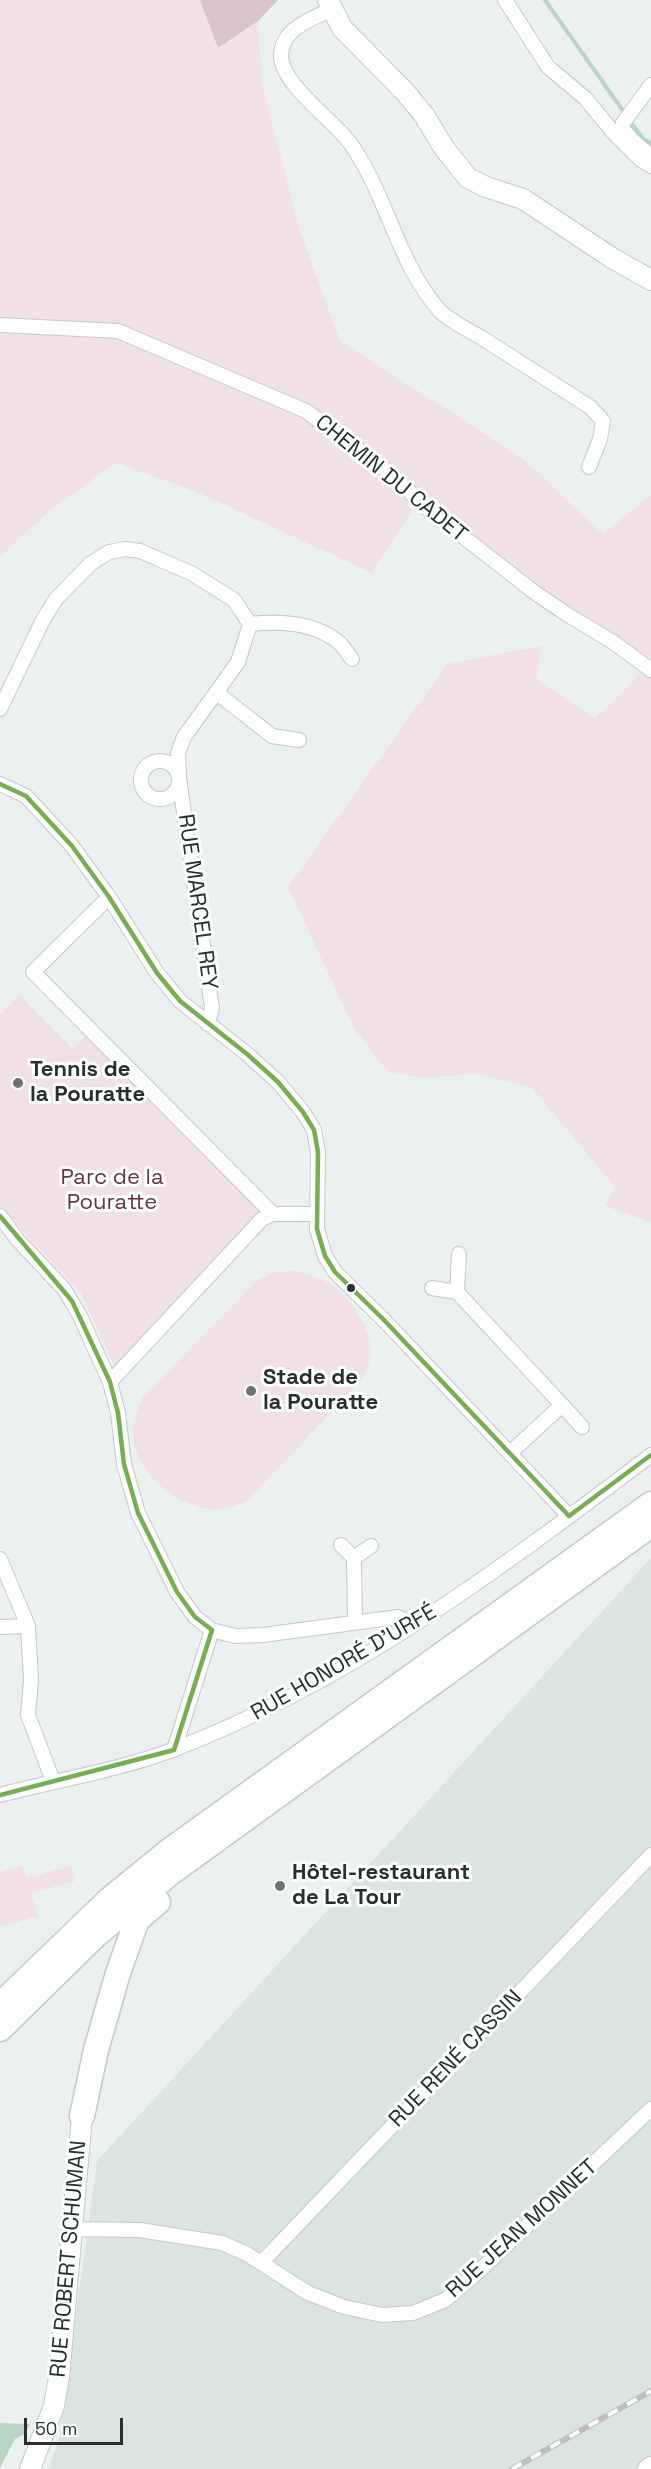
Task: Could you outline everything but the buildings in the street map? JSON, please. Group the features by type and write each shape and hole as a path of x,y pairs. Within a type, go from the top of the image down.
{"highway":[{"path":"0,2005 110,1899 169,1851 651,1504"},
{"path":"0,2029 96,1935 169,1874 651,1525"},
{"path":"81,2116 96,2050 118,1972 137,1920 307,1773"}],"main road":[{"path":"330,5 342,28 405,92 468,178 486,187 523,199 612,258 651,280"},
{"name":"RUE ROBERT SCHUMAN","path":"30,2469 54,2406 81,2116"}],"street":[{"path":"505,0 548,67 585,98 613,132 641,160 651,166"},
{"path":"330,5 297,26 285,39 281,56 287,75 350,143 372,180 389,222 421,286 442,313 590,407 603,421 600,439 589,467"},
{"path":"651,85 623,123 622,128 651,156"},
{"name":"CHEMIN DU CADET","path":"0,325 118,331 306,411 394,476 424,506 534,592 613,642 651,670"},
{"path":"0,709 43,620 56,599 90,564 109,552 125,549 140,551 191,573 234,600 250,624 293,623 319,631 338,641 352,659"},
{"name":"RUE MARCEL REY","path":"208,1024 212,1008 179,778 178,753 184,737 238,662 250,624"},
{"path":"217,693 272,736 299,740"},
{"path":"0,784 26,796 72,846 109,897 157,973 180,1001 247,1054 278,1082 314,1130 318,1152 317,1214 320,1243 324,1256 335,1272 383,1319 569,1516"},
{"path":"109,897 33,972 273,1214"},
{"path":"110,1382 262,1219 273,1214 317,1214"},
{"path":"0,1216 17,1239 72,1301 110,1382 118,1413 124,1464 138,1513 177,1592 195,1617 212,1630 235,1636 263,1635 398,1617 413,1624"},
{"path":"0,1237 17,1239"},
{"path":"457,1292 459,1254"},
{"path":"432,1288 457,1292 582,1427"},
{"path":"510,1453 562,1405"},
{"name":"RUE HONORÉ D'URFÉ","path":"0,1795 153,1757 231,1727 292,1698 479,1581 651,1455"},
{"path":"341,1545 354,1558 355,1622"},
{"path":"354,1558 371,1546"},
{"path":"0,1559 28,1626 31,1680 28,1715 53,1782"},
{"path":"0,1627 28,1626"},
{"path":"174,1750 212,1630"},
{"name":"RUE RENÉ CASSIN","path":"261,2263 651,1855"},
{"name":"RUE JEAN MONNET","path":"70,2229 140,2230 222,2243 261,2263 309,2293 344,2307 382,2314 413,2313 445,2300 478,2272 651,2109"}],"shaded area":[{"path":"200,0 278,0 258,21 218,48"},
{"path":"651,1558 651,2469 48,2469 59,2440 97,2161"},
{"path":"0,2423 30,2424 25,2434 15,2439 0,2468"}],"green space":[{"path":"0,0 200,0 218,48 258,21 262,84 299,228 340,341 521,457 603,534 651,495 651,659 549,597 417,503 372,573 197,492 116,463 49,511 0,557"},
{"path":"541,646 536,679 595,719 651,662 651,1222 605,1206 615,1187 532,1088 478,1074 422,1078 387,1071 354,1028 288,887 447,664"},
{"name":"Parc de la Pouratte","path":"20,995 72,1049 88,1034 263,1211 120,1364 114,1365 81,1293 0,1207 0,1015"},
{"name":"Stade de la Pouratte","path":"297,1271 332,1285 354,1307 368,1336 369,1364 359,1383 247,1501 230,1507 211,1509 184,1501 159,1485 141,1462 135,1448 133,1430 142,1398 256,1281 274,1272"},
{"path":"22,1866 26,1878 71,1866 75,1881 31,1893 38,1916 0,1927 0,1872"}],"waterway":[{"path":"545,0 626,115"},
{"path":"630,121 643,139 651,143"}],"railway":[{"path":"512,2469 651,2391"}],"transit line":[{"path":"0,784 26,796 72,846 109,897 157,973 180,1001 247,1054 278,1082 303,1112 314,1130 318,1152 317,1229 325,1256 335,1272 383,1319 569,1516"},
{"path":"0,1216 72,1301 110,1382 118,1413 124,1464 138,1513 177,1592 195,1617 212,1630"},
{"path":"569,1516 651,1455"},
{"path":"174,1750 212,1630"},
{"path":"0,1795 174,1750"}],"place":[{"name":"Tennis de la Pouratte","path":"18,1083"},
{"name":"Stade de la Pouratte","path":"251,1391"},
{"name":"Hôtel-restaurant de La Tour","path":"280,1886"}]}
